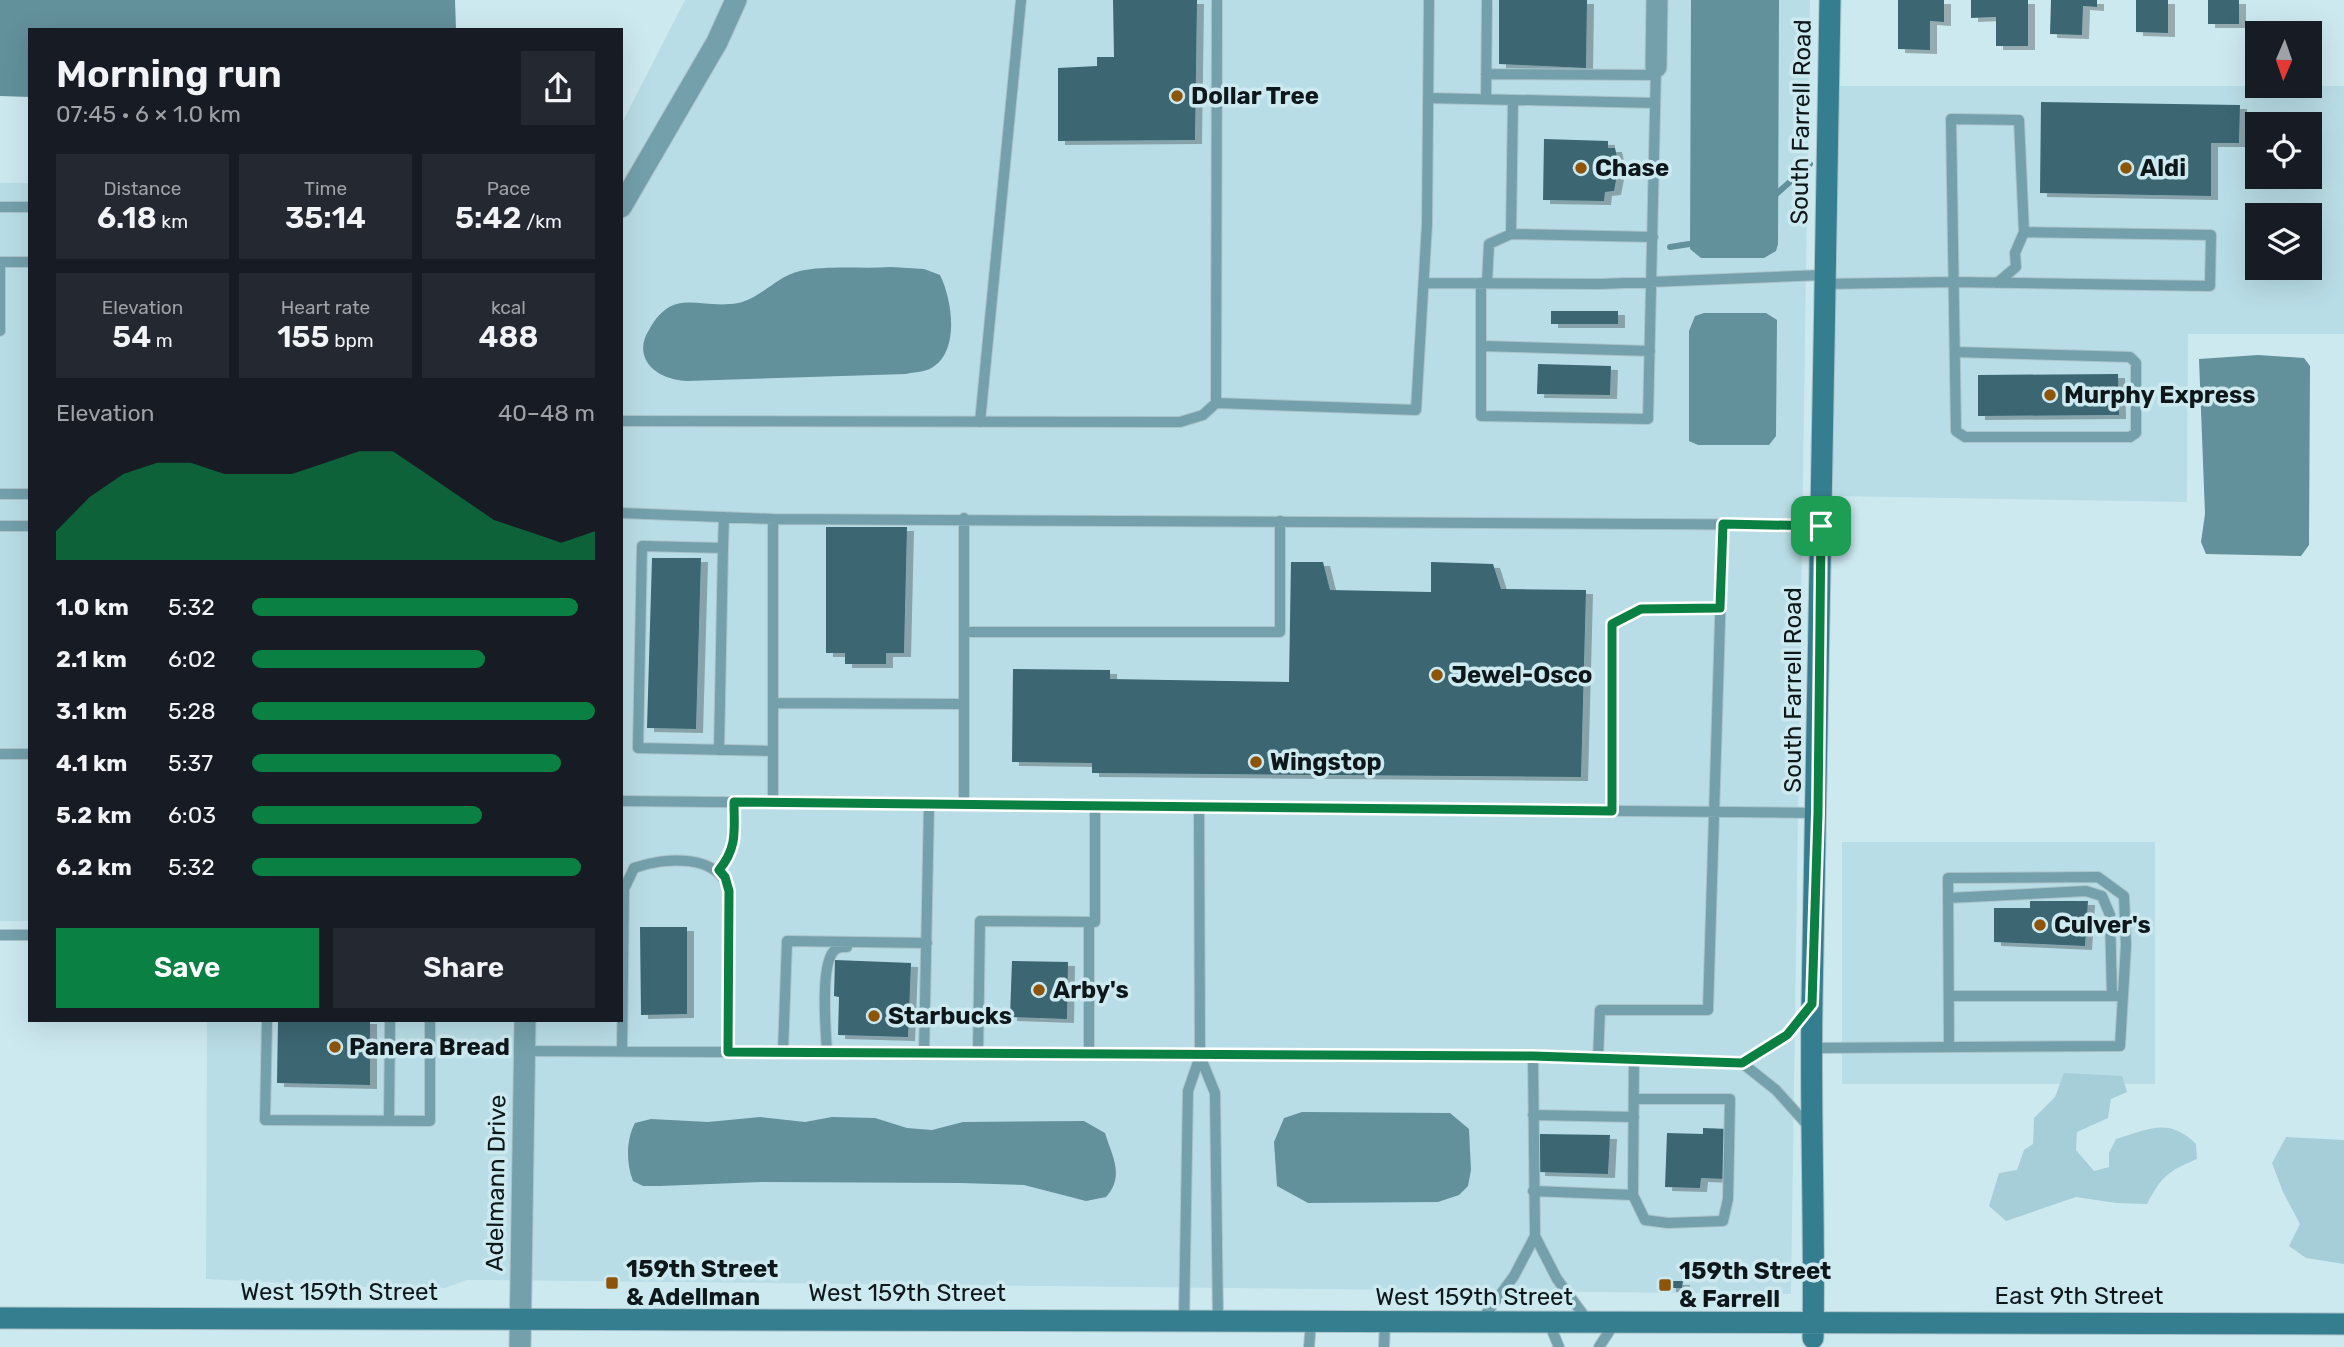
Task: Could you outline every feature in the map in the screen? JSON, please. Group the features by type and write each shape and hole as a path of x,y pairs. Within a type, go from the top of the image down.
{"main road":[{"name":"South Farrell Road","path":"1813,1336 1812,1004 1818,813 1830,0"},
{"name":"West 159th Street","path":"0,1318 1614,1324 1813,1336"},
{"name":"East 9th Street","path":"1813,1336 2344,1325"}],"street":[{"path":"623,204 717,42 736,0"},
{"path":"1656,71 1657,0"},
{"name":"Adelmann Drive","path":"520,1347 525,1022"}],"lane":[{"path":"980,422 1021,0"},
{"path":"1216,403 1217,0"},
{"path":"623,421 1180,422 1203,415 1216,403 1416,410 1420,296 1424,283 1429,0"},
{"path":"1486,99 1487,0"},
{"path":"1486,74 1656,71 1655,103 1653,237 1652,281 1648,419 1481,416 1481,346 1489,244 1511,234 1653,237"},
{"path":"1428,98 1655,103"},
{"path":"1511,234 1513,100"},
{"path":"1955,352 2130,357 2136,363 2136,433 2130,437 1965,437 1956,431 1951,119 2019,120 2024,232 2015,253 2016,267 1997,283"},
{"path":"0,207 28,207"},
{"path":"1424,283 1824,279 2210,286 2211,235 2024,232"},
{"path":"0,331 0,262 28,262"},
{"path":"1481,346 1650,351"},
{"path":"0,494 28,494"},
{"path":"623,513 772,519 964,518 1821,526"},
{"path":"719,750 724,517"},
{"path":"964,518 964,804"},
{"path":"772,519 773,802"},
{"path":"964,632 1280,632 1280,521"},
{"path":"1598,1059 1600,1010 1708,1010 1723,524"},
{"path":"0,526 28,526"},
{"path":"723,548 642,546 638,748 773,751"},
{"path":"1612,811 1612,624 1641,609 1720,608"},
{"path":"773,703 964,704"},
{"path":"0,754 28,754"},
{"path":"623,801 1818,813"},
{"path":"719,870 730,856 734,845 734,802"},
{"path":"925,1054 929,804"},
{"path":"978,1054 980,921 1095,922 1095,806"},
{"path":"1184,1321 1188,1091 1200,1056 1199,806"},
{"path":"623,970 624,889 634,868 658,861 709,864 719,870 725,877 729,891 728,1052"},
{"path":"1949,1047 1948,878 2098,877 2124,896 2126,945 2118,996"},
{"path":"1813,1048 2120,1045 2110,915 2102,896 2086,891 1948,898"},
{"path":"1089,922 1089,1055"},
{"path":"0,935 28,935"},
{"path":"783,1052 787,941 926,943"},
{"path":"827,1053 825,973 836,949 863,943"},
{"path":"1949,996 2118,996"},
{"path":"524,1051 1533,1056 1742,1063 1787,1035 1812,1004"},
{"path":"267,1022 265,1120 389,1121 430,1121 430,1022"},
{"path":"389,1121 390,1022"},
{"path":"622,1022 622,1051"},
{"path":"1200,1056 1215,1094 1218,1321"},
{"path":"1533,1056 1535,1237 1557,1279 1590,1324"},
{"path":"1634,1060 1633,1195 1645,1220 1668,1223 1723,1221 1728,1199 1730,1099 1634,1099"},
{"path":"1742,1063 1776,1090 1811,1129"},
{"path":"1533,1115 1634,1117"},
{"path":"1533,1191 1633,1195"},
{"path":"1480,1323 1514,1276 1535,1237"},
{"path":"1309,1347 1311,1322"},
{"path":"1384,1347 1385,1322"},
{"path":"1549,1324 1559,1347"},
{"path":"1599,1347 1614,1324"}],"shaded area":[{"path":"0,0 455,0 456,28 28,28 28,97 0,96"},
{"path":"685,0 1810,0 1791,1294 489,1280 467,1280 445,1288 357,1287 206,1279 207,1022 623,1022 623,121"},
{"path":"1691,0 1779,0 1778,244 1776,251 1764,258 1701,258 1690,249"},
{"path":"1834,86 2245,86 2245,98 2322,98 2322,86 2344,86 2344,334 2188,334 2187,502 1831,496"},
{"path":"0,183 28,183 28,921 0,921"},
{"path":"891,267 924,269 940,275 944,285 950,310 950,337 942,359 927,370 906,374 687,381 659,373 649,365 644,356 643,345 649,330 658,316 677,304 746,301 800,271"},
{"path":"1704,313 1766,313 1777,320 1776,436 1769,445 1698,445 1689,441 1689,331 1695,316"},
{"path":"2258,355 2304,358 2310,366 2309,545 2301,556 2206,554 2201,542 2205,514 2199,359"},
{"path":"1842,842 2155,842 2155,1084 1842,1084"},
{"path":"2064,1073 2122,1076 2127,1092 2111,1099 2108,1118 2077,1132 2076,1150 2094,1171 2109,1167 2109,1153 2116,1139 2149,1129 2177,1130 2196,1144 2197,1159 2167,1176 2147,1204 2076,1197 2006,1221 1989,1206 1999,1173 2017,1170 2024,1150 2033,1144 2034,1118 2055,1097"},
{"path":"1302,1112 1450,1113 1469,1129 1471,1170 1468,1186 1459,1195 1438,1202 1308,1203 1277,1186 1274,1142 1284,1118"},
{"path":"760,1117 805,1122 832,1117 875,1118 907,1128 932,1130 963,1122 1084,1121 1105,1133 1115,1166 1115,1181 1106,1197 1086,1201 1024,1185 761,1182 643,1186 633,1181 628,1152 635,1123 651,1119 708,1122"},
{"path":"2286,1137 2344,1140 2344,1264 2306,1258 2289,1246 2300,1224 2283,1192 2272,1163"}],"building":[{"path":"1113,0 1197,0 1195,140 1058,141 1058,68 1097,66 1097,57 1114,57"},
{"path":"1499,0 1587,0 1586,68 1499,64"},
{"path":"1898,0 1944,0 1944,22 1930,21 1930,50 1898,49"},
{"path":"1971,0 2028,0 2028,46 1996,46 1996,17 1971,18"},
{"path":"2051,0 2097,0 2097,7 2083,6 2082,35 2050,34"},
{"path":"2136,0 2168,0 2168,33 2136,32"},
{"path":"2208,0 2239,0 2239,24 2208,24"},
{"name":"Aldi","path":"2041,102 2240,105 2239,143 2211,143 2211,196 2040,193"},
{"name":"Chase","path":"1544,139 1608,141 1608,148 1615,148 1619,165 1614,191 1605,192 1604,201 1543,200"},
{"path":"1551,311 1618,311 1618,324 1551,324"},
{"path":"1538,364 1611,366 1610,395 1537,394"},
{"path":"2118,374 2119,415 1978,416 1978,375"},
{"path":"826,527 907,527 904,653 886,653 886,664 845,664 845,653 826,653"},
{"path":"652,558 701,558 696,729 647,728"},
{"name":"Jewel-Osco","path":"1291,562 1323,562 1330,590 1431,592 1431,562 1493,564 1501,589 1586,590 1581,777 1092,773 1092,763 1012,762 1013,669 1110,670 1110,679 1289,682"},
{"name":"Culver's","path":"2030,901 2088,901 2085,946 1994,942 1994,908 2030,908"},
{"path":"640,927 687,927 687,1014 641,1015"},
{"name":"Starbucks","path":"835,960 911,963 908,1037 838,1035 839,997 834,996"},
{"name":"Arby's","path":"1012,961 1068,962 1067,1019 1010,1017"},
{"path":"278,1022 370,1022 370,1085 277,1083"},
{"path":"1703,1128 1728,1129 1726,1179 1701,1178 1700,1188 1665,1187 1667,1133 1703,1134"},
{"path":"1540,1134 1610,1135 1608,1174 1538,1172"},
{"path":"1669,1281 1683,1281 1682,1288 1669,1288"}],"waterway":[{"path":"1773,197 1810,164"},
{"path":"1670,247 1696,243"}],"place":[{"name":"Dollar Tree","path":"1177,96"},
{"name":"Chase","path":"1581,168"},
{"name":"Aldi","path":"2126,168"},
{"name":"Murphy Express","path":"2050,395"},
{"name":"Jewel-Osco","path":"1437,675"},
{"name":"Wingstop","path":"1256,762"},
{"name":"Culver's","path":"2040,925"},
{"name":"Arby's","path":"1039,990"},
{"name":"Starbucks","path":"874,1016"},
{"name":"Panera Bread","path":"335,1047"},
{"name":"159th Street & Adellman","path":"612,1283"},
{"name":"159th Street & Farrell","path":"1665,1285"}],"route":[{"path":"1723,524 1821,526 1818,813 1812,1004 1787,1035 1742,1063 1533,1056 728,1052 729,891 725,877 719,870 730,856 734,845 734,802 1612,811 1612,624 1641,609 1720,608 1723,524"}]}
